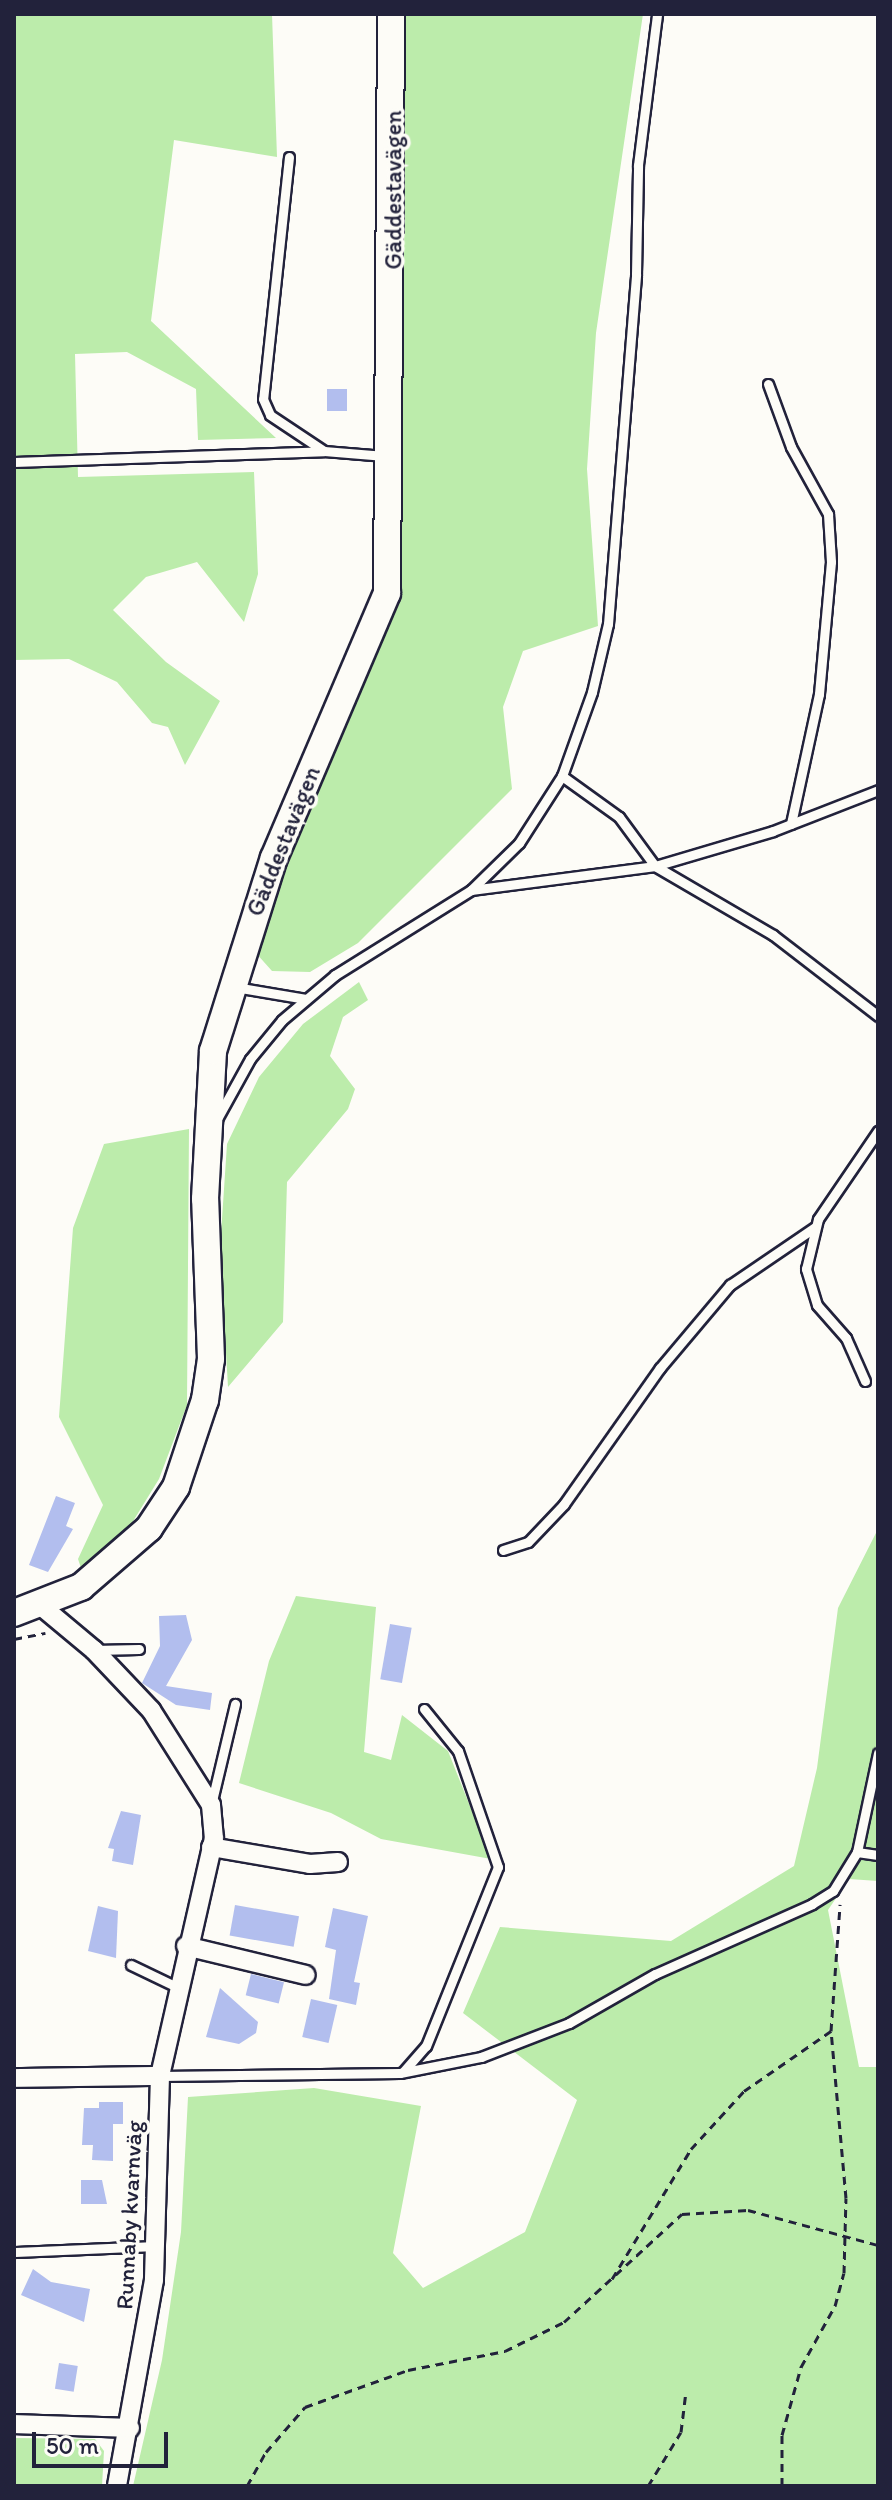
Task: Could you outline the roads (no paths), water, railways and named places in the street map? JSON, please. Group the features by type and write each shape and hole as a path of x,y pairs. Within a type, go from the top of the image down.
{"street":[{"name":"Gäddestavägen","path":"14,1613 81,1587 149,1528 193,1443 211,1359 206,1150 213,1051 230,985 291,816 387,593 391,14"},
{"path":"40,1605 94,1650 151,1710 211,1805"},
{"name":"Runnaby kvarnväg","path":"117,2486 130,2428 157,2246 160,2076 186,1946 211,1847 211,1805"},
{"path":"211,1847 310,1864 338,1862"},
{"path":"186,1946 306,1975"},
{"path":"14,2078 160,2076"},
{"path":"14,2424 130,2428"}],"lane":[{"path":"206,1150 250,1059 306,999 471,890 519,843 562,776 608,624 636,274 638,165 657,14"},
{"path":"289,157 263,399 270,415 324,451"},
{"path":"768,384 791,447 828,514 831,562 819,694 791,824"},
{"path":"14,462 324,451 388,456"},
{"path":"562,776 619,817 655,866 773,935 878,1016"},
{"path":"471,890 655,866 791,824 878,790"},
{"path":"230,985 306,999"},
{"path":"865,1381 846,1338 817,1305 806,1269 815,1227 878,1131"},
{"path":"503,1550 528,1542 564,1504 660,1368 730,1285 815,1227"},
{"path":"94,1650 139,1649"},
{"path":"211,1805 235,1704"},
{"path":"400,2073 426,2046 498,1867 458,1751 424,1709"},
{"path":"160,2076 400,2073 481,2057 569,2023 655,1974 812,1904 833,1891 857,1852 878,1753"},
{"path":"857,1852 878,1855"},
{"path":"131,1965 177,1987"},
{"path":"14,2252 157,2246"}]}
